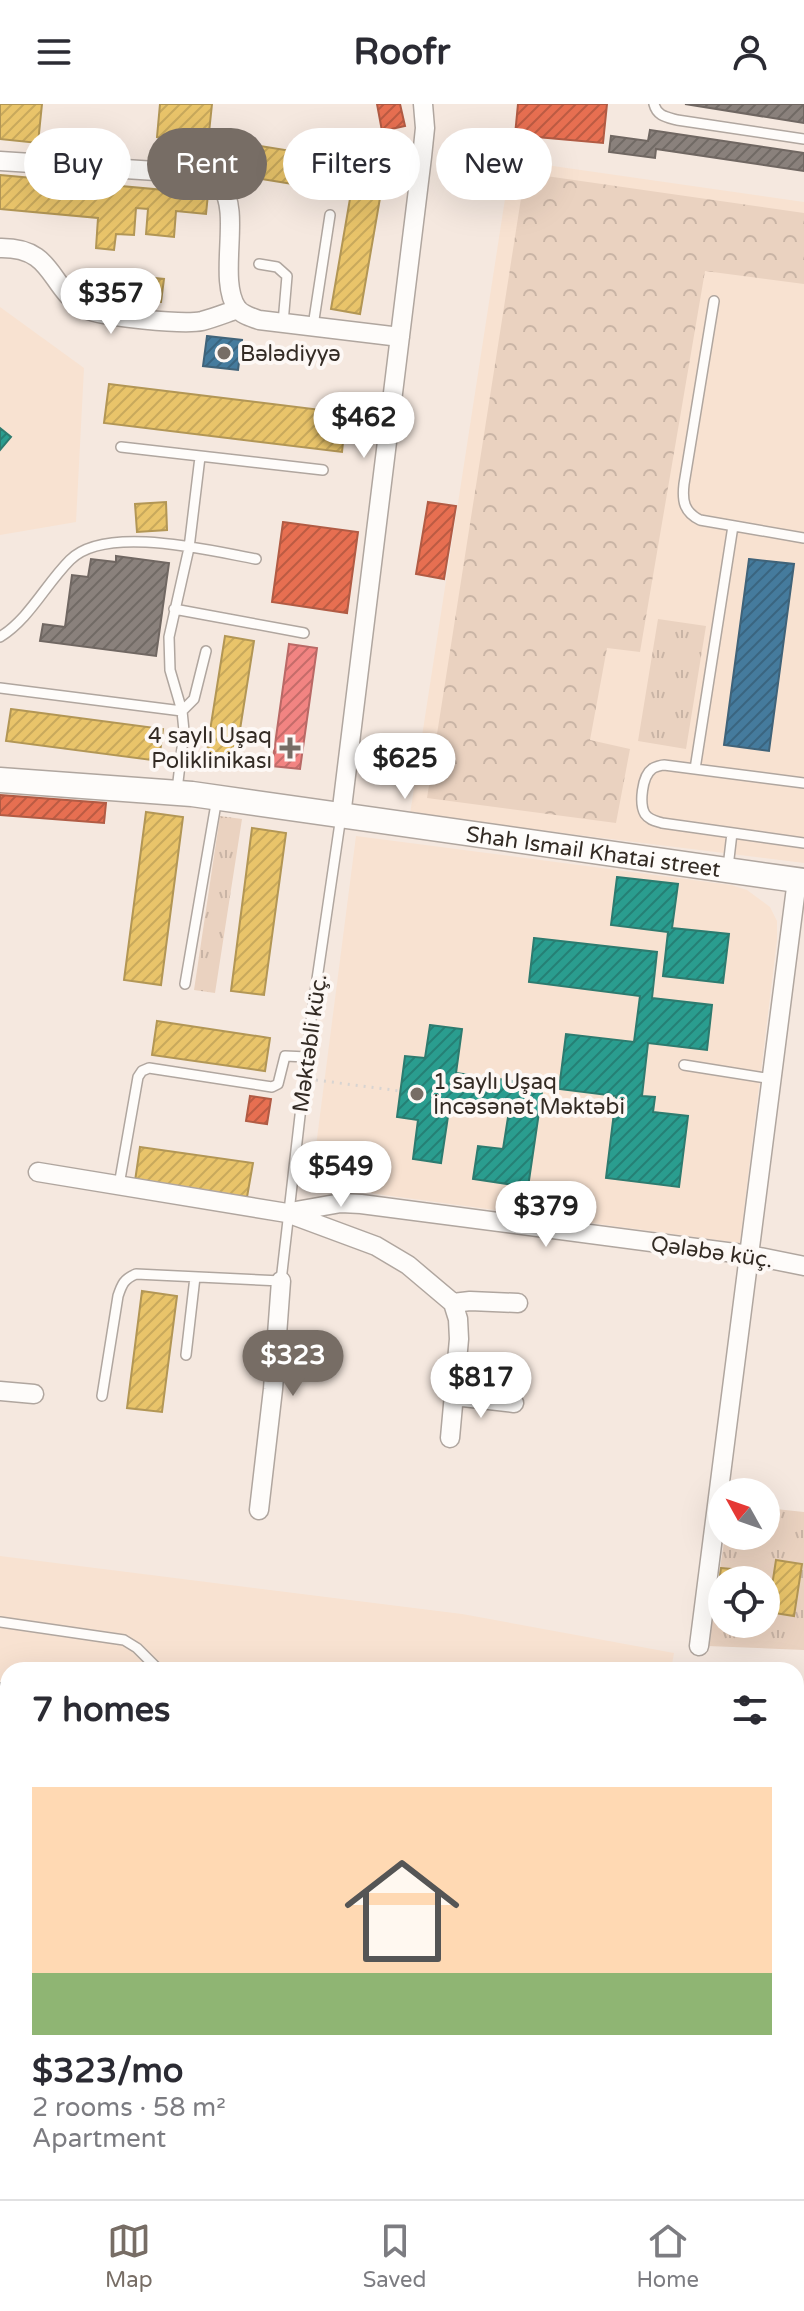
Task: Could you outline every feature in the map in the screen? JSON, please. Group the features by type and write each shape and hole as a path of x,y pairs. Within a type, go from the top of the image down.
{"street":[{"path":"341,816 422,157 425,128 423,104"},
{"path":"0,161 187,173 214,181 224,190 229,205 230,278 232,298 238,309 259,320 400,337"},
{"path":"0,248 33,253 72,299 88,310 176,322 201,321 238,309"},
{"name":"Shah Ismail Khatai street","path":"0,780 177,793 801,880"},
{"path":"699,1646 772,1079 801,880"},
{"path":"38,1172 287,1213 376,1246 408,1265 453,1303 458,1319 450,1438"},
{"name":"Qələbə küç.","path":"287,1213 341,1203 361,1204 750,1255 804,1266"},
{"path":"259,1510 272,1402 281,1281"},
{"path":"453,1303 518,1303"},
{"path":"0,1391 34,1394"},
{"path":"454,1396 514,1403"}],"lane":[{"path":"654,104 663,116 677,120 804,139"},
{"path":"313,326 330,215"},
{"path":"259,264 277,267 287,276 283,323"},
{"path":"714,301 683,497 684,507 691,516 700,520 804,538"},
{"path":"121,447 323,470"},
{"path":"177,793 184,731 168,655 174,609 189,548 200,457"},
{"path":"695,769 733,526"},
{"path":"0,637 18,624 72,558 85,549 109,542 189,548 256,559"},
{"path":"174,609 304,633"},
{"path":"182,711 194,699 206,651"},
{"path":"0,688 182,711"},
{"path":"804,783 664,765 652,768 645,782 642,806 651,820 662,823 804,843"},
{"path":"185,984 217,798"},
{"name":"Məktəbli küç.","path":"281,1281 304,1078 341,816"},
{"path":"727,870 732,833"},
{"path":"119,1185 138,1077 142,1071 149,1068 272,1087 278,1084 285,1056 307,1057"},
{"path":"684,1065 772,1079"},
{"path":"102,1396 122,1282 136,1274 281,1281"},
{"path":"186,1355 195,1277"},
{"path":"0,1622 124,1640 151,1662"}],"path":[{"path":"304,1078 400,1091"}],"shaded area":[{"path":"552,166 804,202 804,863 410,814 505,200 552,200"},
{"path":"0,307 84,368 76,522 0,535"},
{"path":"356,836 731,885 747,890 770,907 777,921 777,940 740,1243 311,1185"},
{"path":"0,1556 462,1614 674,1653 672,1662 0,1662"}],"green space":[{"path":"552,177 804,213 804,284 705,271 640,652 607,648 590,740 630,749 616,823 427,798 521,200 552,200"},
{"path":"658,619 706,626 686,749 638,741"},
{"path":"220,816 242,819 215,993 194,990"},
{"path":"780,1509 804,1512 804,1650 708,1646 709,1638 780,1638 780,1566 720,1566 723,1550 780,1550"}],"building: Homes":[{"path":"0,104 42,104 40,128 24,128 24,142 0,139"},
{"path":"160,104 212,104 209,128 158,128"},
{"path":"267,147 283,150 283,182 267,180"},
{"path":"0,175 24,177 24,200 131,200 131,187 147,188 147,200 207,200 206,214 176,211 174,237 146,234 148,209 136,208 134,235 116,234 114,250 96,248 98,218 0,209"},
{"path":"350,200 380,200 360,314 331,309"},
{"path":"122,275 164,279 161,302 120,299"},
{"path":"109,384 346,413 342,452 104,423"},
{"path":"166,502 167,530 137,532 135,504"},
{"path":"225,636 254,641 235,761 206,756"},
{"path":"11,709 163,729 159,761 6,741"},
{"path":"146,812 183,817 161,985 124,980"},
{"path":"252,828 286,833 264,995 231,991"},
{"path":"157,1021 270,1038 265,1071 152,1055"},
{"path":"140,1147 253,1163 247,1197 135,1181"},
{"path":"142,1291 177,1296 162,1412 127,1408"},
{"path":"776,1560 802,1564 794,1616 780,1614 780,1566 775,1566"}],"building: Shops":[{"path":"377,104 400,104 405,126 381,128"},
{"path":"518,104 607,104 603,143 552,138 552,128 516,128"},
{"path":"428,502 456,506 444,579 416,574"},
{"path":"283,522 358,532 347,613 272,602"},
{"path":"0,795 106,803 104,823 0,815"},
{"path":"250,1096 271,1099 267,1124 246,1121"}],"building: Schools":[{"path":"0,428 11,437 0,450"},
{"path":"617,877 678,884 672,928 729,934 723,983 663,976 668,932 611,925"},
{"path":"534,938 657,952 652,998 712,1005 707,1050 648,1043 642,1096 655,1097 653,1112 688,1116 679,1187 606,1178 616,1096 559,1089 566,1034 634,1042 640,996 529,982"},
{"path":"430,1025 462,1029 456,1073 543,1085 528,1187 473,1179 478,1146 503,1149 509,1111 450,1103 441,1163 413,1159 418,1120 397,1117 405,1056 425,1058"}],"building: Health":[{"path":"289,644 317,648 300,769 272,766"}],"building: Public":[{"path":"207,336 242,340 238,370 203,366"},
{"path":"749,559 794,564 769,751 724,745"}],"building: Industry":[{"path":"685,104 804,104 804,123"},
{"path":"650,130 804,153 804,171 656,149 655,158 609,152 611,136 648,141"},
{"path":"116,556 169,563 156,656 40,641 43,624 65,627 72,575 88,577 91,559 116,562"}],"place":[{"name":"Bələdiyyə","path":"224,353"},
{"name":"4 saylı Uşaq Poliklinikası","path":"290,748"},
{"name":"1 saylı Uşaq İncəsənət Məktəbi","path":"417,1094"}]}
